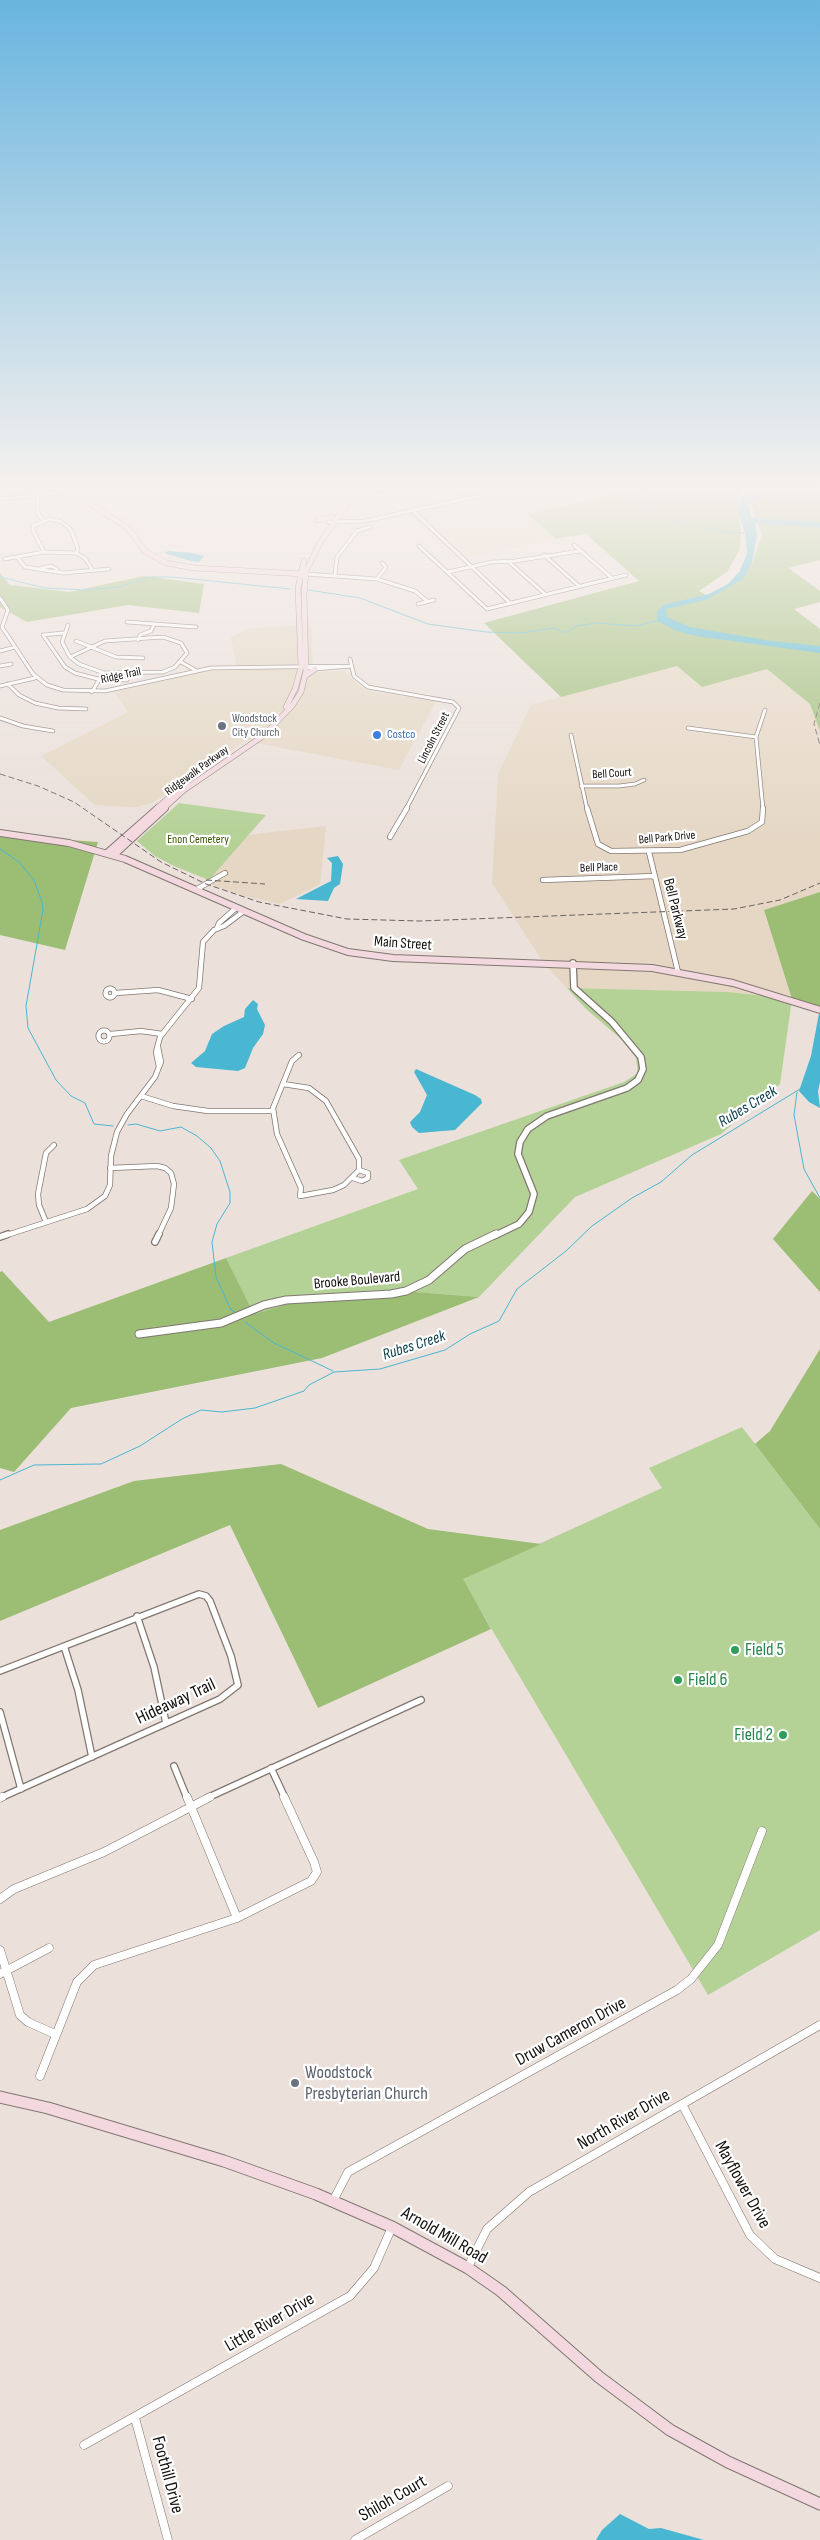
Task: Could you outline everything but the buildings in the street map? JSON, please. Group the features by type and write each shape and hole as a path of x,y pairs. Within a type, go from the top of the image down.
{"main road":[{"name":"Ridgewalk Parkway","path":"110,854 184,790 258,740 277,724 297,699 306,676 299,604"},
{"name":"Ridgewalk Parkway","path":"110,854 178,788 248,742 274,721 292,697 304,667"},
{"path":"306,676 315,669"},
{"name":"Main Street","path":"0,834 54,840 110,854 332,947 368,955 628,966 678,972 733,983 820,1010"},
{"name":"Arnold Mill Road","path":"0,2098 58,2111 224,2161 333,2201 392,2227 468,2268 501,2291 599,2377 670,2430 728,2462 820,2504"}],"street":[{"path":"0,686 35,678 1,626 8,610 4,604"},
{"path":"481,604 487,609 508,604"},
{"path":"127,622 196,627"},
{"path":"138,640 140,635 151,631 154,624"},
{"path":"68,625 63,633 62,642 70,657 78,664 104,673 156,673 169,670 180,663 187,653 175,639 163,636 138,640 114,640 70,657"},
{"path":"63,633 43,635 65,666 76,673 98,679 127,680"},
{"path":"76,641 116,658 143,658"},
{"path":"0,649 14,646"},
{"path":"350,659 351,666"},
{"path":"180,663 193,670"},
{"path":"0,666 10,664"},
{"path":"304,667 345,664 351,666"},
{"path":"304,667 315,669 346,668 351,666"},
{"name":"Lincoln Street","path":"351,666 354,676 368,686 453,702 459,708 424,778 390,837"},
{"name":"Ridge Trail","path":"35,678 57,689 92,692 193,670 304,667"},
{"path":"92,692 98,679 104,673"},
{"path":"8,684 18,695 35,703 58,708 86,709"},
{"name":"Bell Park Drive","path":"572,735 581,786 594,838 598,844 611,851 649,852 703,845 748,831 762,822 764,816 756,737 765,710"},
{"path":"0,718 23,726 53,730"},
{"path":"688,728 756,737"},
{"name":"Bell Court","path":"581,786 635,784 644,780"},
{"name":"Bell Parkway","path":"649,852 678,972"},
{"path":"197,889 225,873"},
{"name":"Bell Place","path":"543,880 655,876"},
{"path":"0,1237 87,1209 100,1202 110,1185 110,1168 117,1132 152,1082 158,1067 156,1052 162,1034 192,998 200,984 203,942 217,928 219,923 236,908"},
{"path":"217,928 224,926 244,911"},
{"name":"Brooke Boulevard","path":"139,1334 221,1323 264,1305 286,1300 391,1294 406,1290 429,1280 465,1249 519,1224 529,1212 534,1194 518,1154 520,1142 528,1129 547,1116 627,1088 638,1080 643,1069 641,1058 612,1022 574,988 573,963"},
{"path":"116,993 158,990 192,998"},
{"path":"111,1034 140,1031 162,1034"},
{"path":"283,1084 309,1088 326,1102 359,1160 358,1170 354,1178 333,1190 300,1196 301,1188 277,1134 273,1111 283,1084 292,1061 299,1055"},
{"path":"141,1096 174,1106 208,1111 273,1111"},
{"path":"46,1222 39,1205 38,1194 46,1153 54,1145"},
{"path":"110,1168 157,1166 165,1168 171,1173 174,1184 171,1208 155,1242"},
{"path":"354,1178 362,1181 368,1178 368,1173 358,1170"},
{"name":"Hideaway Trail","path":"0,1670 190,1595 199,1594 206,1596 210,1601 237,1674 238,1685 220,1699 0,1798"},
{"path":"137,1616 154,1666 166,1723"},
{"path":"64,1646 78,1690 92,1757"},
{"path":"0,1900 14,1889 104,1852 191,1806 421,1700"},
{"path":"0,1712 21,1789"},
{"path":"174,1766 237,1918"},
{"path":"40,2076 77,1982 94,1965 237,1918 311,1881 317,1872 271,1768"},
{"name":"Druw Cameron Drive","path":"333,2201 348,2172 677,1990 691,1979 718,1945 762,1831"},
{"path":"3,1972 49,1948"},
{"path":"0,1950 3,1972 20,2015 28,2022 55,2034"},
{"name":"North River Drive","path":"468,2268 487,2229 529,2192 820,2025"},
{"name":"Mayflower Drive","path":"682,2104 750,2235 775,2259 820,2278"},
{"name":"Little River Drive","path":"84,2446 350,2296 374,2268 392,2227"},
{"name":"Foothill Drive","path":"135,2418 168,2540"},
{"name":"Shiloh Court","path":"355,2540 448,2486"}],"shaded area":[{"path":"311,625 313,672 344,671 359,685 373,692 436,701 399,770 245,741 152,803 135,807 95,805 41,756 128,712 114,692 205,671 237,670 231,637 250,628"},
{"path":"677,666 767,669 810,704 820,731 820,892 764,910 792,999 728,992 567,988 545,965 492,883 498,774 531,705"},
{"path":"326,826 320,884 280,904 240,895 204,882 209,880 248,835"}],"green space":[{"path":"0,604 201,604 199,613 128,605 27,622 0,607"},
{"path":"556,604 814,604 794,609 820,629 820,731 810,704 767,669 702,687 677,666 561,697 484,623"},
{"name":"Enon Cemetery","path":"179,803 266,815 209,880 155,856 137,841"},
{"path":"0,835 98,842 65,950 0,935"},
{"path":"820,892 820,1009 792,999 764,910"},
{"path":"567,988 728,992 792,999 780,1084 721,1134 575,1197 479,1297 402,1291 301,1300 254,1314 226,1258 418,1189 399,1160 624,1082 638,1073 636,1058 621,1039 585,1008"},
{"path":"812,1191 820,1199 820,1292 773,1239"},
{"path":"226,1258 254,1314 301,1300 402,1291 479,1297 322,1358 71,1408 14,1472 0,1468 0,1272 2,1271 49,1322"},
{"path":"820,1349 820,1529 755,1444 770,1431"},
{"path":"742,1427 820,1529 820,1930 708,1995 462,1579 662,1488 649,1468"},
{"path":"281,1464 428,1529 541,1544 463,1579 491,1629 318,1708 230,1525 0,1621 0,1530 134,1481"}],"water":[{"path":"690,604 666,609 667,617 690,627 771,641 820,646 820,653 696,636 677,631 657,621 657,611 663,605"},
{"path":"338,856 343,864 340,884 334,888 328,901 296,899 331,881 332,863 327,858"},
{"path":"253,1000 258,1004 257,1009 265,1025 263,1034 253,1048 245,1068 238,1071 196,1067 191,1063 205,1051 212,1034 244,1017 245,1009"},
{"path":"820,1008 820,1082 818,1091 820,1108 809,1102 799,1091 811,1056"},
{"path":"416,1069 475,1095 481,1099 482,1103 455,1130 419,1133 412,1127 410,1122 420,1112 427,1095 414,1072"},
{"path":"620,2514 649,2529 661,2528 704,2540 596,2540 602,2530"}],"waterway":[{"path":"374,604 428,624 486,632 521,633 555,628 561,632 567,632 577,626 596,623 636,626 657,621"},
{"path":"0,849 19,862 34,880 42,902 43,910 26,1006 28,1028 56,1080 71,1096 85,1103 94,1124 113,1126"},
{"name":"Rubes Creek","path":"0,1480 34,1465 101,1464 140,1446 182,1419 201,1410 222,1412 255,1408 304,1391 309,1385 334,1372 380,1369 445,1350 470,1334 499,1321 517,1289 566,1251 592,1226 632,1198 661,1182 692,1155 800,1089"},
{"path":"797,1092 794,1115 804,1169 820,1198"},
{"path":"128,1125 136,1124 160,1131 181,1127 197,1136 211,1148 220,1161 230,1192 230,1203 217,1224 212,1242 216,1277 231,1310 235,1312"},
{"path":"245,1322 274,1343 333,1371"}],"railway":[{"path":"820,703 814,724 820,745"},
{"path":"0,774 38,786 74,802 161,862 206,884 259,902 347,919 420,921 734,909 780,900 820,883"},
{"path":"206,880 265,884"}],"place":[{"name":"Woodstock City Church","path":"222,726"},
{"name":"Costco","path":"377,735"},
{"name":"Field 5","path":"735,1650"},
{"name":"Field 6","path":"678,1680"},
{"name":"Field 2","path":"783,1735"},
{"name":"Woodstock Presbyterian Church","path":"295,2083"}]}
